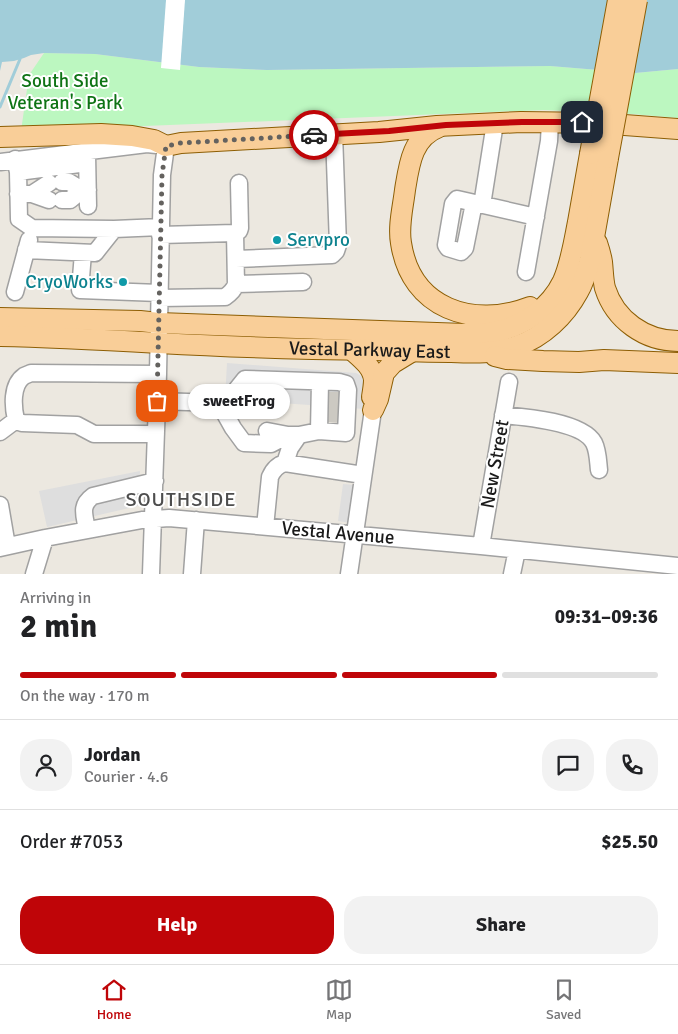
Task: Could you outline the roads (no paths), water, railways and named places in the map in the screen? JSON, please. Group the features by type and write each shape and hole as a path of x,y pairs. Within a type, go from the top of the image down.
{"main road":[{"path":"599,156 618,0"},
{"path":"599,156 637,0"},
{"path":"0,137 111,134 154,140 166,146 181,143 379,132 446,125 495,123 550,122 633,125 678,129"},
{"path":"408,167 413,152 422,138 432,129 446,125"},
{"path":"379,132 393,139 408,158 400,233 401,245 411,274 417,284 430,297 458,312 486,316 523,310 552,297"},
{"name":"Vestal Parkway East","path":"0,318 140,321 159,333 352,350 483,353 503,351 535,338 556,322 568,308 582,286 595,236 599,156"},
{"name":"Vestal Parkway East","path":"4,337 106,339 159,333 482,334 496,332 520,323 537,313 552,297 563,280 599,156"},
{"path":"595,236 602,262 606,290 614,308 636,330 654,338 678,342"},
{"path":"352,350 366,362 373,376 372,418"},
{"path":"372,418 384,373 393,363 411,352"},
{"path":"483,353 507,359 543,361 579,362 604,360 678,363"}],"street":[{"path":"526,272 549,141 550,122"},
{"path":"495,123 478,204 536,217"},
{"path":"236,259 332,255 336,251 338,245 334,134"},
{"path":"151,574 158,374 160,231 162,175 166,146 147,144 87,157 11,164 25,194 19,219 32,228 114,229 160,231 236,233"},
{"path":"86,195 87,157"},
{"path":"25,194 55,183 69,182 86,195"},
{"path":"83,253 80,290 159,295 225,296 234,290 236,284 236,233 240,228 239,183"},
{"path":"25,194 56,200 70,200 86,195"},
{"path":"15,292 32,228"},
{"path":"26,250 95,253 114,229"},
{"path":"236,284 303,282"},
{"path":"156,434 94,434 78,425 22,423 16,420 14,394 16,385 22,377 31,373 158,374"},
{"path":"157,401 219,403 233,394 245,379 339,382 346,384 348,390 319,431"},
{"path":"219,403 244,443 271,444 293,435 319,431 346,433 320,382"},
{"name":"New Street","path":"481,546 509,382"},
{"path":"335,409 372,418 350,574"},
{"path":"503,414 574,427 594,443 599,470"},
{"path":"0,432 16,420"},
{"path":"233,428 293,435"},
{"path":"285,463 293,435"},
{"path":"265,527 270,477 279,464 285,463 363,475"},
{"path":"88,530 84,507 86,501 92,496 155,481"},
{"path":"0,505 4,547"},
{"name":"Vestal Avenue","path":"4,547 142,520 169,518 355,534 678,566"},
{"path":"192,574 196,520"},
{"path":"34,574 45,538"},
{"path":"512,574 517,550"}],"water":[{"path":"0,0 678,0 678,69 635,73 550,66 267,70 199,67 95,54 44,53 14,61 2,62 0,71"}],"waterway":[{"path":"0,107 20,56"}],"tunnel":[{"path":"328,400 341,400"},
{"path":"327,414 340,415"}],"place":[{"name":"Servpro","path":"277,240"},
{"name":"CryoWorks","path":"123,282"},
{"name":"sweetFrog","path":"157,401"}],"district":[{"name":"SOUTHSIDE","path":"181,499"}],"park label":[{"name":"South Side Veteran's Park","path":"65,92"}]}
